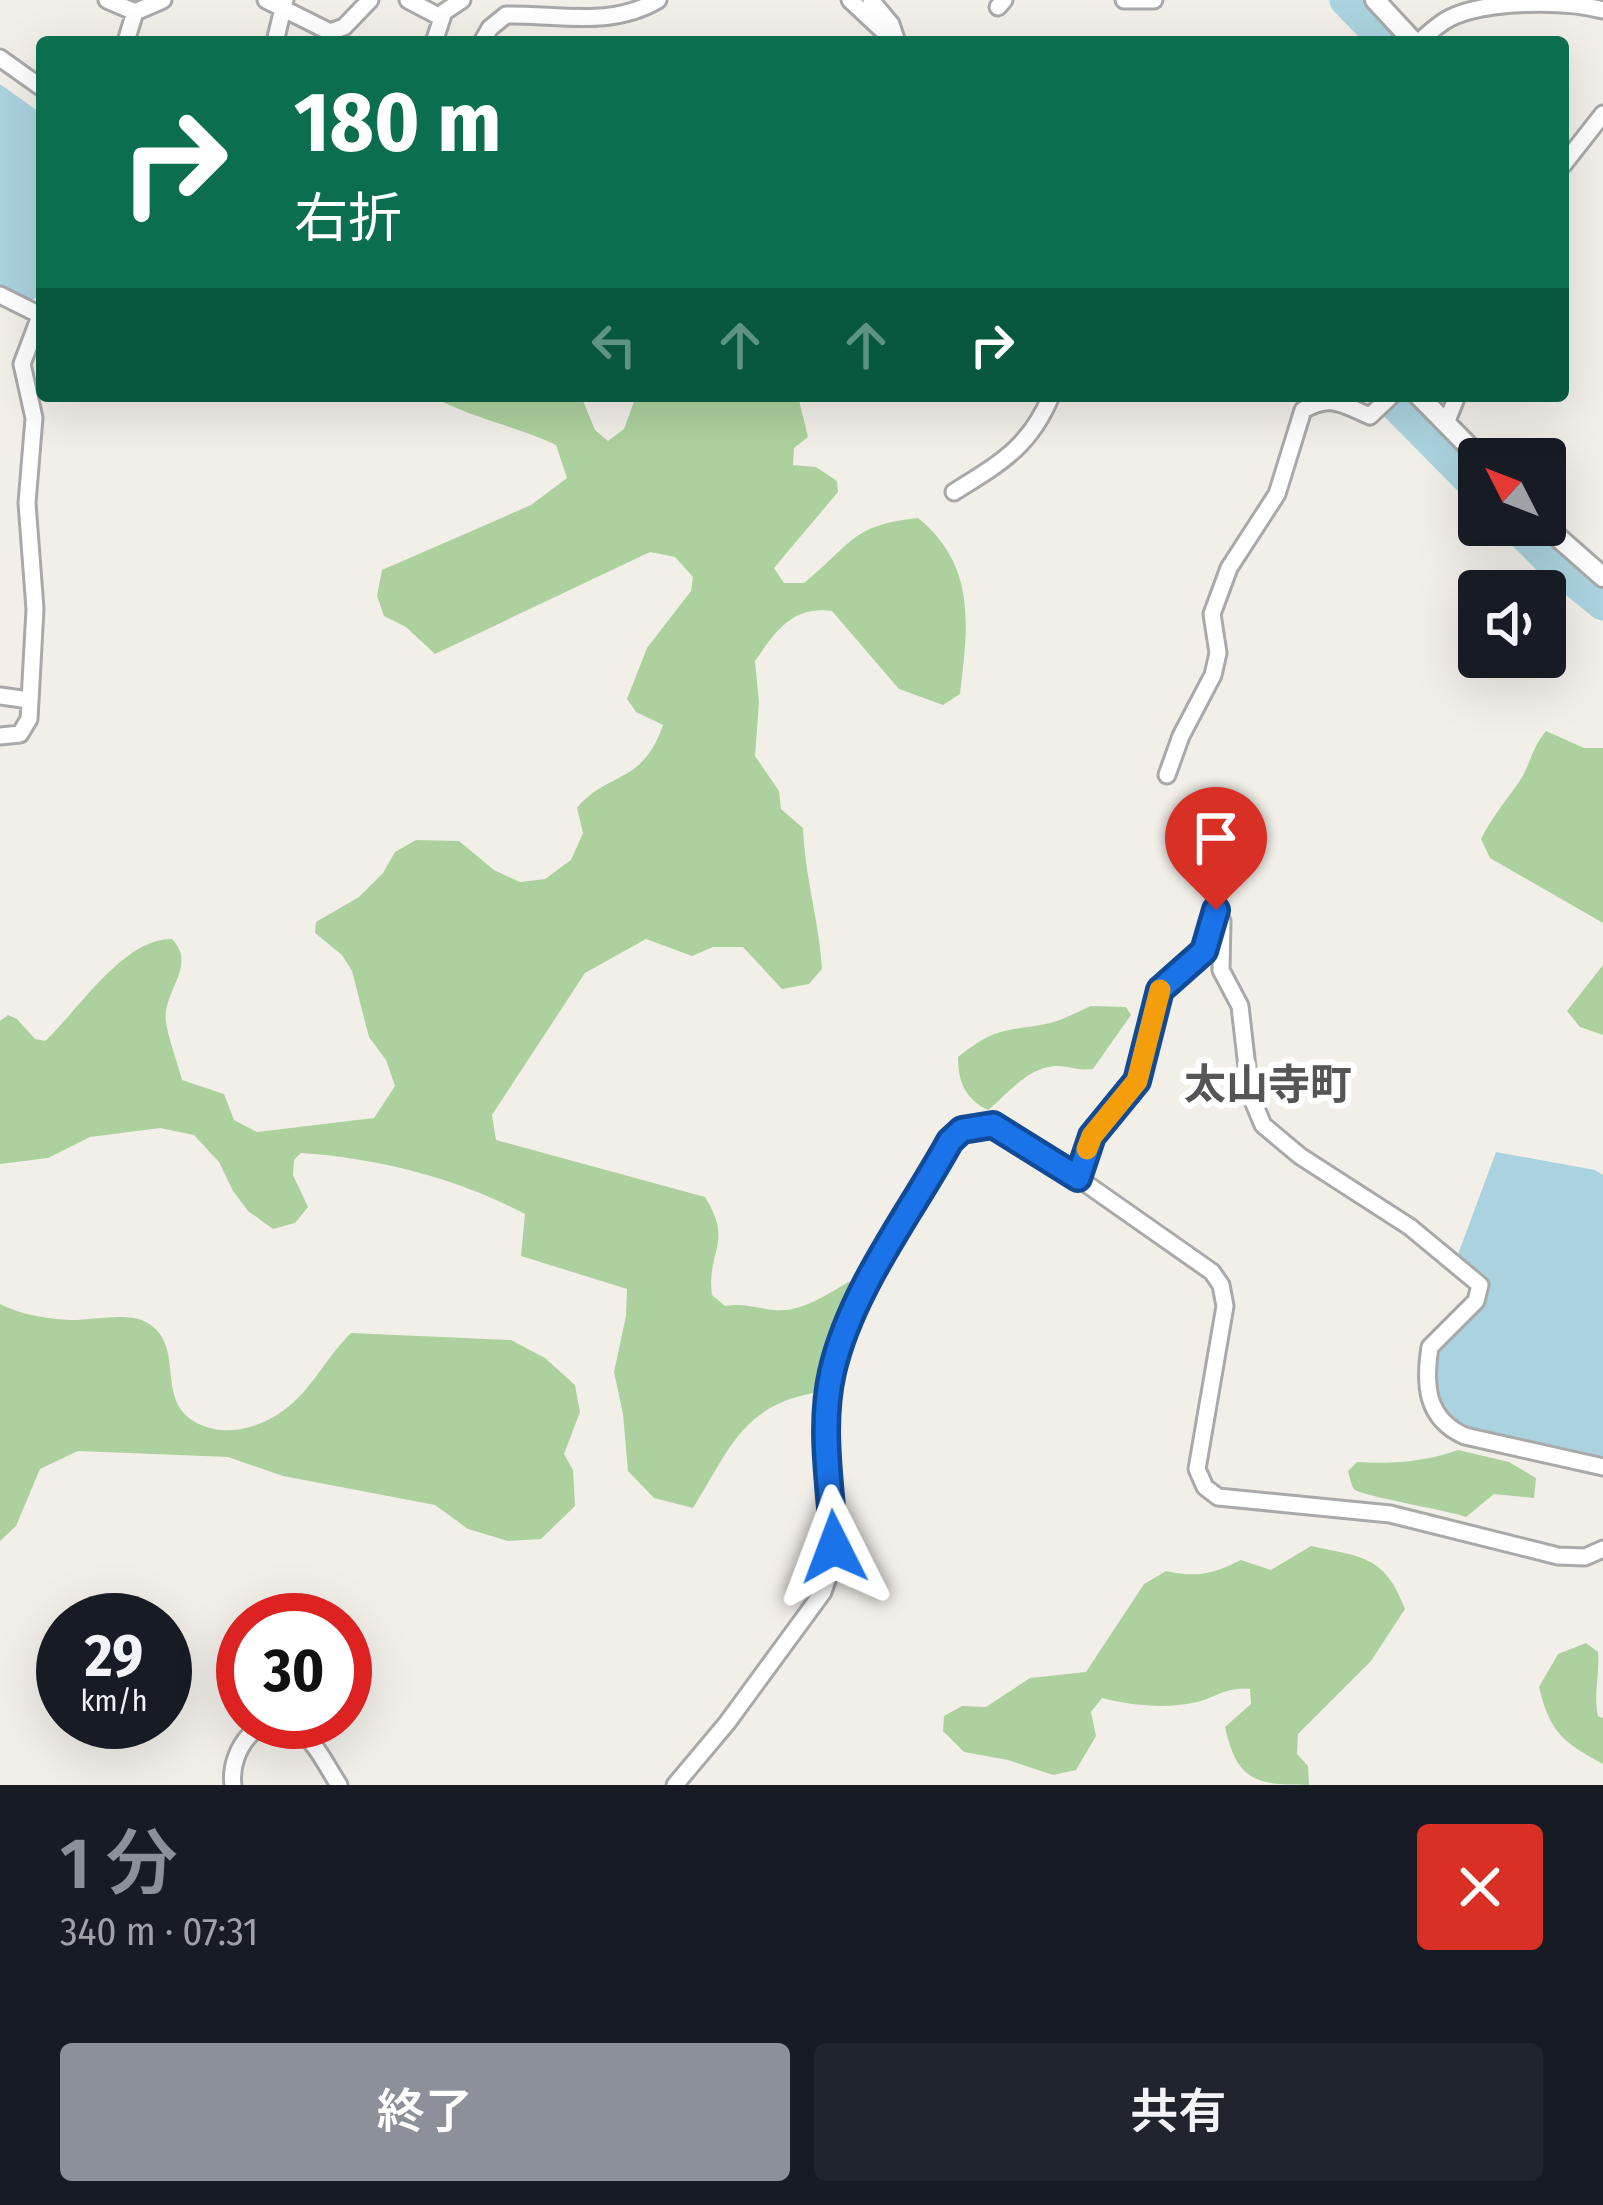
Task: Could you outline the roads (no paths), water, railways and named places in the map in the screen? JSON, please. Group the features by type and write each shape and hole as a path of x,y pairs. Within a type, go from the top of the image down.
{"street":[{"path":"107,0 136,11 163,0"},
{"path":"266,0 338,36"},
{"path":"341,36 370,0"},
{"path":"408,0 442,18"},
{"path":"436,36 442,18 462,0"},
{"path":"485,36 506,15 612,17 642,10 658,0"},
{"path":"850,0 889,36"},
{"path":"871,0 891,24 894,36"},
{"path":"1124,0 1154,0"},
{"path":"1375,0 1411,36"},
{"path":"1425,36 1452,16 1469,11 1546,3 1603,10"},
{"path":"277,36 285,6"},
{"path":"128,36 136,11"},
{"path":"0,58 36,84"},
{"path":"1569,157 1603,114"},
{"path":"0,295 36,311"},
{"path":"0,736 27,728 35,590 26,520 34,418 22,364 36,326"},
{"path":"954,492 1010,457 1029,439 1048,402"},
{"path":"1167,775 1180,736 1213,675 1218,652 1212,614 1229,568 1277,494 1303,410 1318,402"},
{"path":"1338,402 1370,416 1384,402"},
{"path":"1425,402 1461,438"},
{"path":"1446,423 1455,402"},
{"path":"1566,544 1603,577"},
{"path":"0,696 29,700"},
{"path":"1078,1178 1092,1136 1137,1081 1160,990 1204,951 1216,910 1222,921 1221,970 1240,1006 1250,1094 1263,1125 1300,1156 1410,1227 1480,1285 1476,1301 1430,1347 1432,1411 1448,1429 1465,1436 1603,1467"},
{"path":"675,1785 728,1724 823,1592 832,1571 834,1547 826,1428 832,1372 855,1309 950,1141 962,1130 993,1125 1212,1272 1221,1285 1225,1306 1197,1468 1205,1487 1218,1497 1390,1514 1558,1556 1585,1557 1603,1549"},
{"path":"233,1785 233,1759 239,1745 265,1725 280,1723 296,1728 313,1745 339,1785"}],"water":[{"path":"0,84 36,110 36,298 0,286"},
{"path":"1496,1152 1603,1175 1603,1459 1472,1429 1444,1412 1437,1384 1437,1352 1487,1299 1487,1281 1457,1257"}],"waterway":[{"path":"1346,0 1381,36"},
{"path":"1393,402 1458,468"},
{"path":"1536,546 1603,604"}],"district":[{"name":"太山寺町","path":"1268,1084"}]}
